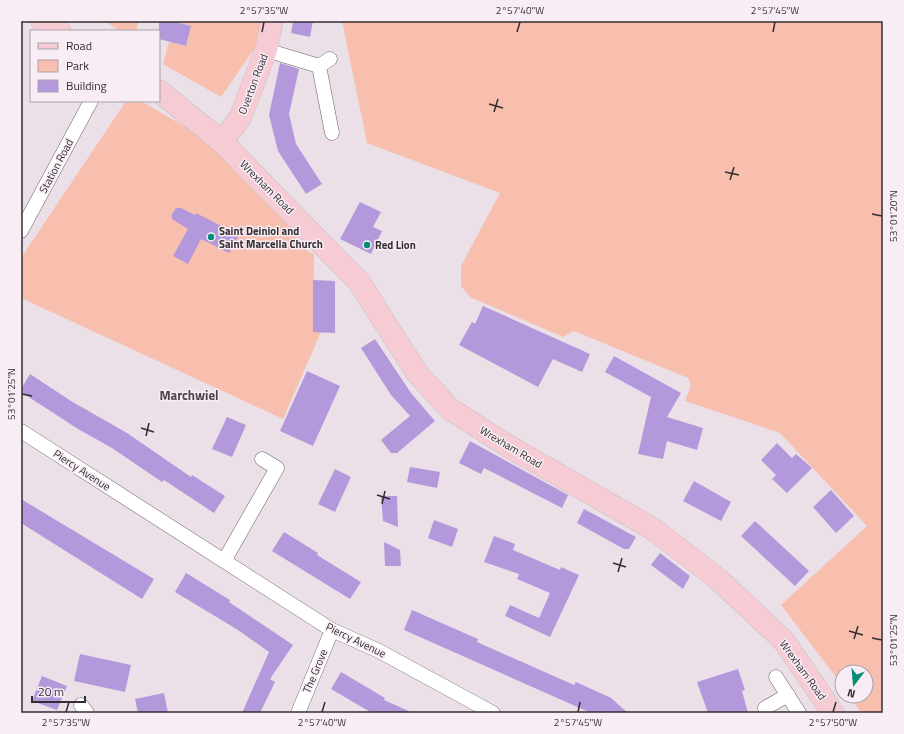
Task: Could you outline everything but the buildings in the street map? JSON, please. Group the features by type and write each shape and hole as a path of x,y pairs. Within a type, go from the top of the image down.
{"main road":[{"path":"42,21 58,30"},
{"name":"Overton Road","path":"222,142 240,118 266,50 272,21"},
{"name":"Wrexham Road","path":"160,92 222,142 360,282 417,373 450,409 508,446 653,530 718,579 784,641 833,713"}],"street":[{"path":"266,50 325,63 332,133"},
{"name":"Station Road","path":"21,231 90,102"},
{"name":"Piercy Avenue","path":"21,431 332,630 379,651 492,713"},
{"path":"224,561 277,468 262,459"},
{"name":"The Grove","path":"298,713 332,630"},
{"path":"776,677 798,713"},
{"path":"765,708 788,695"}],"green space":[{"path":"105,21 139,21 136,30 118,30"},
{"path":"172,21 267,21 263,36 221,97 163,64 169,42 186,46 191,26"},
{"path":"342,21 883,21 883,713 861,713 855,704 874,704 874,664 834,664 834,675 781,605 867,526 780,433 685,401 691,385 688,378 574,331 563,337 470,297 461,286 461,266 500,193 367,143"},
{"path":"125,102 143,102 203,137 298,233 302,246 307,251 314,254 313,332 321,332 283,419 21,298 21,258"}],"place":[{"name":"Saint Deiniol and Saint Marcella Church","path":"211,237"},
{"name":"Red Lion","path":"367,245"}],"district":[{"name":"Marchwiel","path":"189,395"}]}
